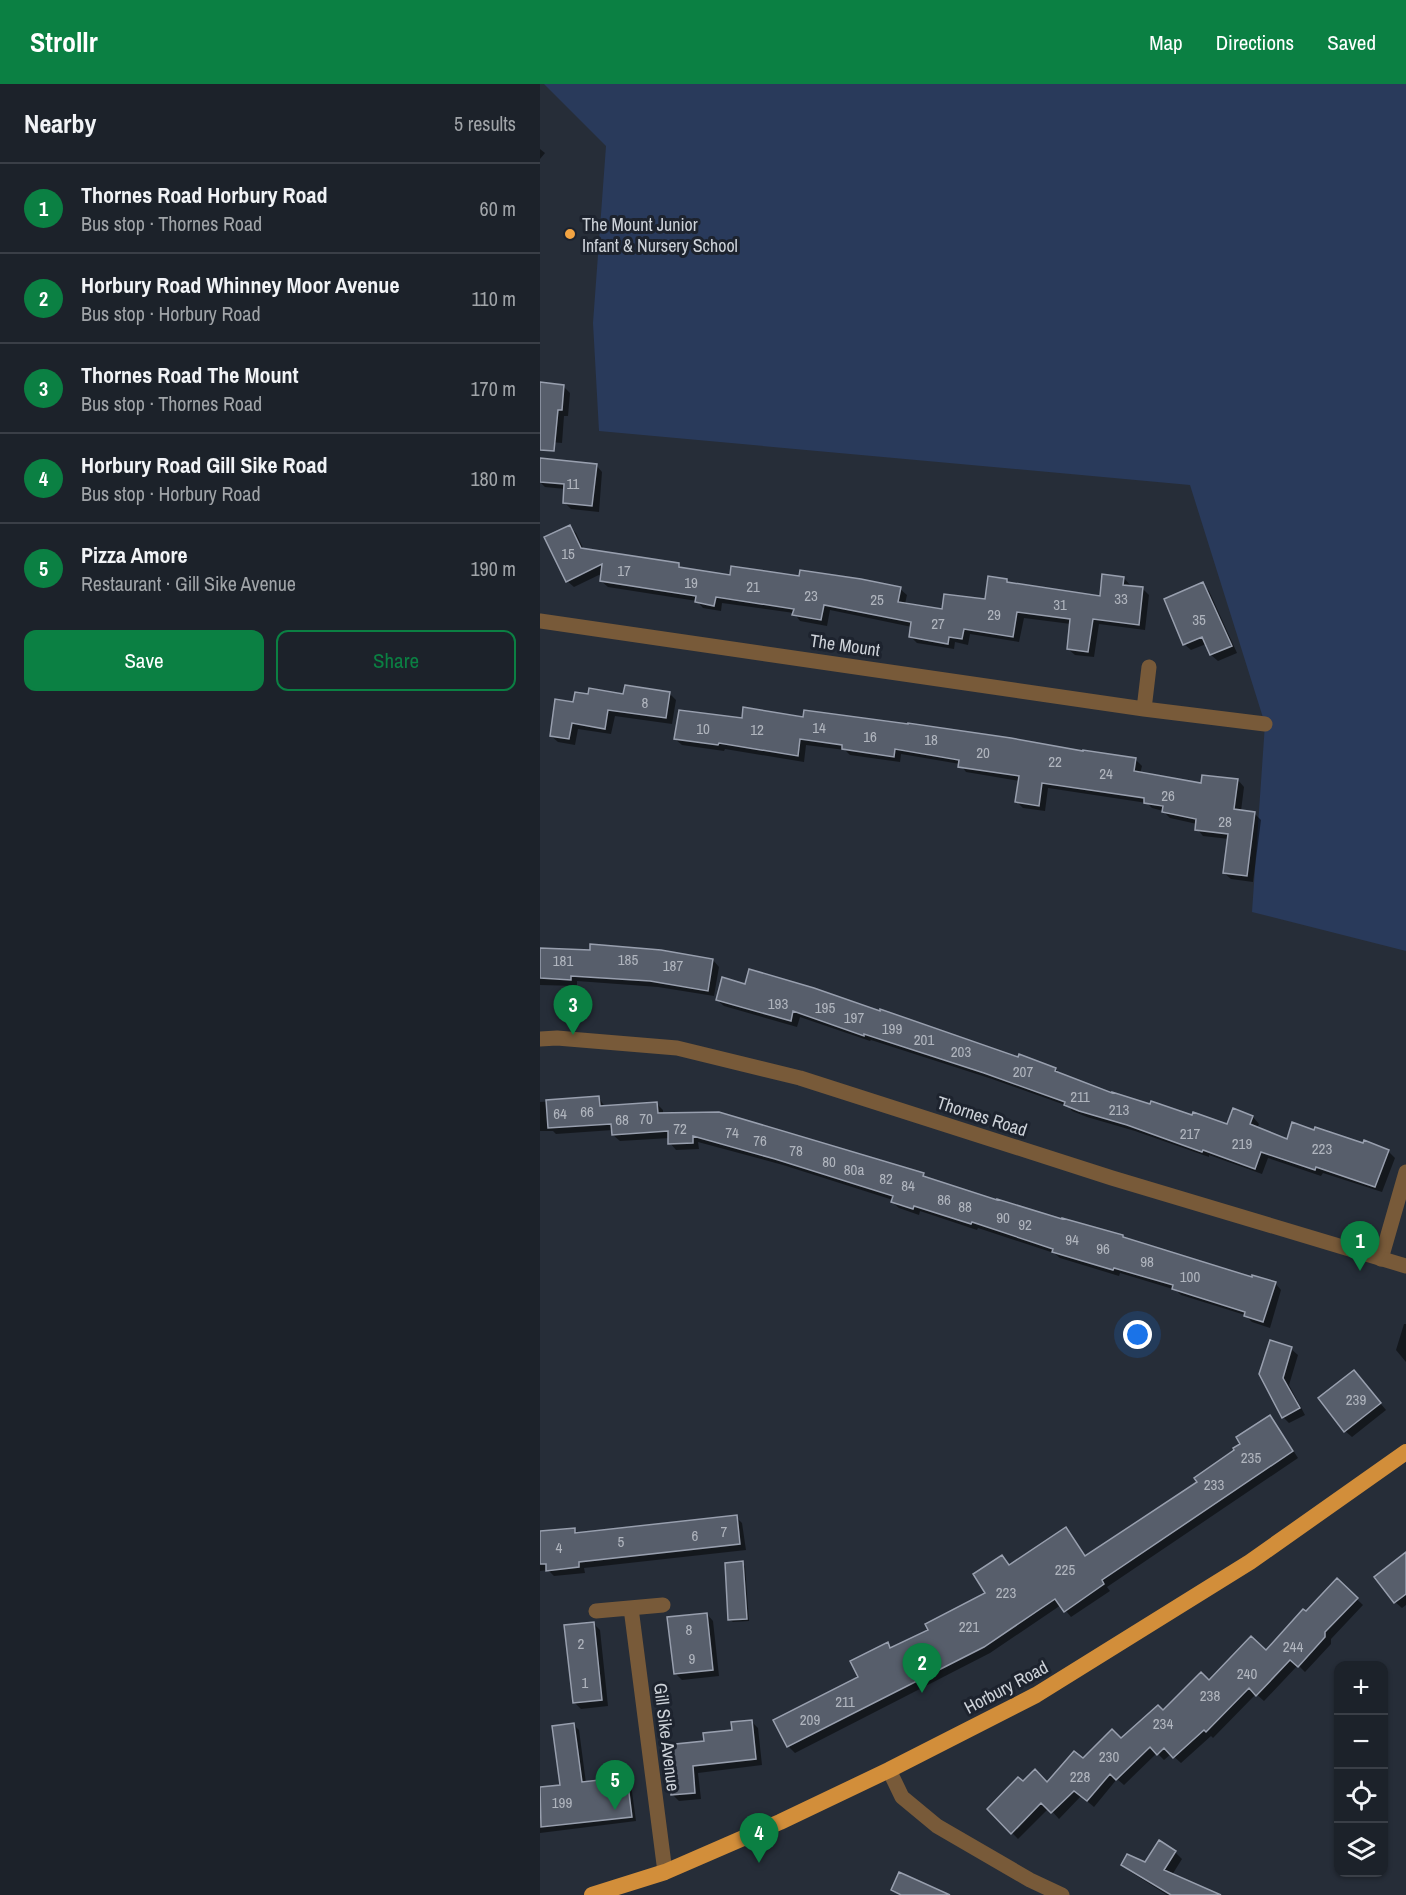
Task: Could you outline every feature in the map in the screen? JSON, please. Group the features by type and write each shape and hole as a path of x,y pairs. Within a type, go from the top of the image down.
{"highway":[{"name":"Horbury Road","path":"592,1895 665,1872 780,1822 889,1770 1036,1695 1250,1562 1406,1452"}],"street":[{"name":"The Mount","path":"540,621 1144,709 1265,724"},
{"path":"1144,709 1149,667"},
{"name":"Thornes Road","path":"540,1039 557,1038 677,1048 800,1078 1112,1178 1406,1266"},
{"path":"1381,1259 1406,1172"},
{"path":"596,1611 663,1605"},
{"name":"Gill Sike Avenue","path":"631,1608 665,1872"},
{"path":"889,1770 902,1797 937,1826 1030,1880 1062,1895"}],"shaded area":[{"path":"544,84 1406,84 1406,951 1252,912 1265,724 1190,485 599,431 593,323 606,146"}],"building":[{"path":"540,382 564,385 562,410 558,410 554,451 540,450"},
{"path":"540,458 597,464 592,506 563,503 564,484 540,482"},
{"path":"570,525 581,548 679,563 679,567 730,575 731,566 799,576 800,570 861,579 901,587 898,602 942,609 944,594 985,599 988,576 1007,579 1007,582 1100,596 1102,574 1124,577 1123,585 1143,587 1139,625 1093,619 1088,652 1067,649 1070,619 1017,612 1013,637 964,629 962,639 949,637 948,644 909,637 911,622 824,605 821,620 792,615 794,609 716,597 714,606 695,602 696,596 600,581 602,564 566,582 544,537"},
{"path":"1203,582 1232,646 1210,655 1202,637 1183,645 1164,599"},
{"path":"625,685 670,692 666,718 608,710 605,729 572,723 569,739 550,736 555,699 573,702 575,692 588,694 589,688 623,694"},
{"path":"743,707 803,717 804,710 908,723 1136,758 1134,771 1201,783 1202,775 1238,779 1234,809 1255,812 1247,876 1223,873 1228,834 1195,830 1196,819 1162,812 1163,806 1144,803 1144,798 1042,783 1039,806 1015,802 1019,776 958,767 959,760 895,749 894,757 842,749 842,745 800,739 798,756 719,743 718,745 674,739 679,710 742,718"},
{"path":"590,944 661,950 713,959 708,991 650,981 571,976 571,980 540,978 540,948 590,950"},
{"path":"749,969 880,1011 880,1009 1018,1057 1019,1054 1112,1093 1150,1104 1151,1101 1227,1124 1233,1108 1253,1116 1250,1124 1287,1139 1292,1122 1363,1143 1364,1140 1389,1150 1375,1187 1316,1167 1315,1170 1261,1152 1255,1169 1079,1111 1064,1105 1065,1102 984,1073 864,1034 864,1036 793,1011 791,1021 716,1000 722,977 745,984"},
{"path":"599,1096 600,1106 657,1102 658,1113 719,1112 924,1173 923,1176 997,1200 1123,1235 1123,1237 1252,1277 1252,1275 1276,1282 1263,1322 1244,1316 1245,1312 1172,1289 1173,1285 1052,1252 1053,1249 972,1222 971,1224 914,1206 913,1209 891,1202 893,1196 693,1136 693,1143 668,1144 668,1131 612,1135 611,1124 548,1128 546,1100"},
{"path":"1270,1340 1292,1347 1283,1378 1300,1408 1282,1418 1259,1374"},
{"path":"1354,1370 1381,1403 1344,1432 1318,1398"},
{"path":"1270,1415 1293,1451 1102,1580 1104,1584 1064,1612 1055,1599 984,1647 787,1747 773,1720 858,1677 850,1661 888,1642 890,1648 928,1630 925,1624 985,1593 973,1574 1002,1555 1009,1565 1066,1527 1085,1556 1197,1482 1194,1478 1240,1444 1236,1437"},
{"path":"737,1515 740,1544 579,1562 579,1567 546,1571 546,1564 540,1564 540,1531 575,1528 575,1533"},
{"path":"1406,1552 1406,1594 1394,1603 1374,1577"},
{"path":"743,1561 747,1619 728,1620 725,1563"},
{"path":"1337,1578 1358,1598 1325,1632 1325,1637 1298,1667 1290,1660 1256,1696 1249,1688 1206,1732 1204,1730 1173,1758 1164,1748 1157,1755 1150,1747 1116,1780 1110,1774 1087,1801 1074,1791 1051,1813 1041,1803 1011,1834 987,1809 1018,1777 1023,1781 1035,1769 1047,1782 1074,1751 1083,1758 1112,1729 1121,1738 1158,1705 1163,1710 1201,1672 1209,1680 1251,1636 1266,1650 1303,1609 1306,1611"},
{"path":"707,1613 713,1670 674,1674 667,1617"},
{"path":"594,1622 602,1700 573,1703 564,1625"},
{"path":"752,1720 756,1759 693,1766 695,1793 671,1795 666,1745 704,1741 703,1733 732,1730 731,1722"},
{"path":"574,1723 582,1782 627,1777 632,1817 541,1827 540,1787 560,1785 552,1726"},
{"path":"1159,1840 1176,1851 1164,1870 1221,1895 1171,1895 1121,1865 1127,1854 1145,1862"},
{"path":"899,1872 950,1895 901,1895 891,1890"}],"place":[{"name":"The Mount Junior Infant & Nursery School","path":"570,234"},
{"name":"Thornes Road The Mount","path":"573,1035"},
{"name":"Thornes Road Horbury Road","path":"1360,1271"},
{"name":"Horbury Road Whinney Moor Avenue","path":"922,1693"},
{"name":"Pizza Amore","path":"615,1810"},
{"name":"Horbury Road Gill Sike Road","path":"759,1863"}]}
